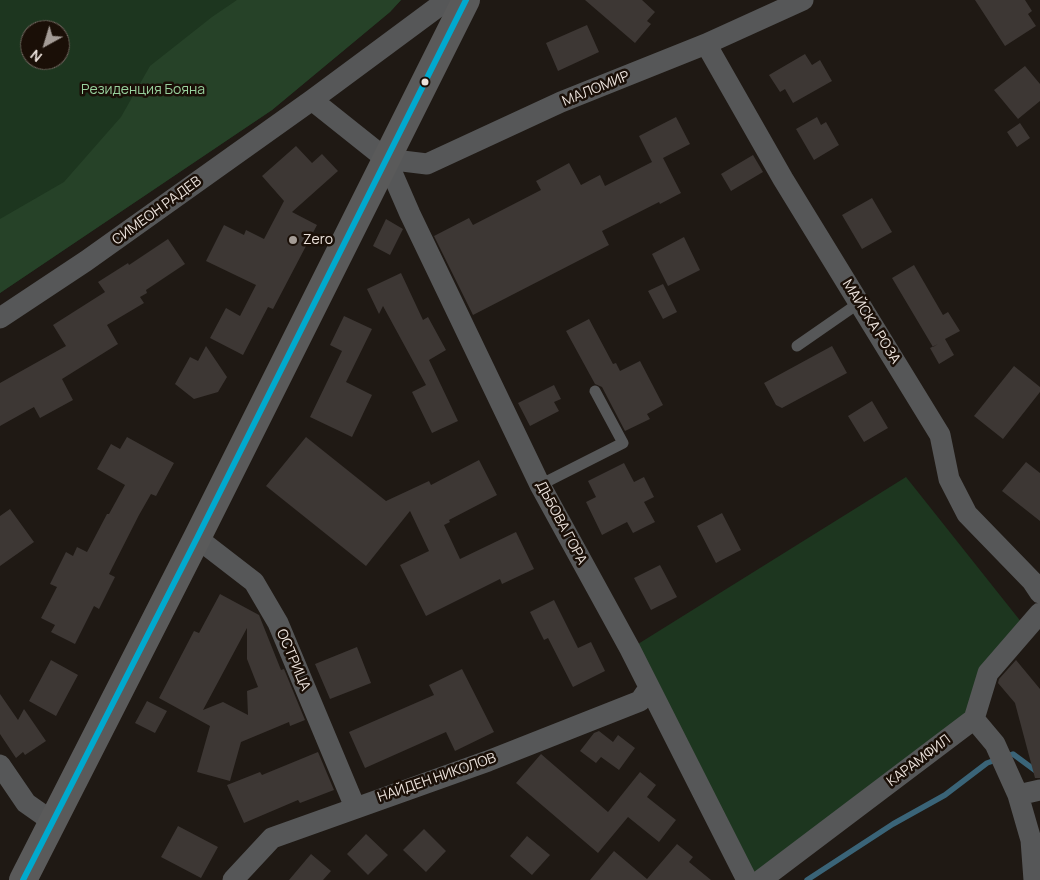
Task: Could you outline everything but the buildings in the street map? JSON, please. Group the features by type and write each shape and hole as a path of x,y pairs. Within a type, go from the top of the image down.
{"main road":[{"path":"23,880 197,538 466,0"}],"street":[{"name":"СИМЕОН РАДЕВ","path":"0,318 86,261 312,100 447,0"},
{"name":"МАЛОМИР","path":"386,159 427,164 561,102 706,44 803,0"},
{"name":"МАЙСКА РОЗА","path":"706,44 783,180 940,436 949,479 967,514 1032,581 1040,593"},
{"path":"312,100 386,159"},
{"name":"ДЪБОВА ГОРА","path":"386,159 410,214 540,485 630,649 747,880"},
{"name":"ОСТРИЦА","path":"197,538 254,582 278,623 355,807"},
{"path":"1034,880 1031,840 1018,795 995,744 974,720 988,672 1040,613"},
{"name":"НАЙДЕН НИКОЛОВ","path":"233,880 272,838 488,761 640,701 649,688"},
{"name":"КАРАМФИЛ","path":"761,880 974,720"},
{"path":"0,765 26,803 53,822"},
{"path":"1018,795 1040,790"}],"lane":[{"path":"797,346 859,302"},
{"path":"540,485 623,443 595,390"}],"green space":[{"name":"Резиденция Бояна","path":"0,0 401,0 390,12 272,110 0,293"},
{"path":"237,0 401,0 390,12 272,110 0,293 0,219 64,182 121,117 150,66 212,17"},
{"path":"906,477 1026,628 988,673 974,719 747,880 630,649"}],"waterway":[{"path":"807,880 893,824 945,795 987,763 1013,754 1040,774"}],"transit line":[{"path":"23,880 197,538 466,0"}],"place":[{"name":"Zero","path":"293,240"}]}
